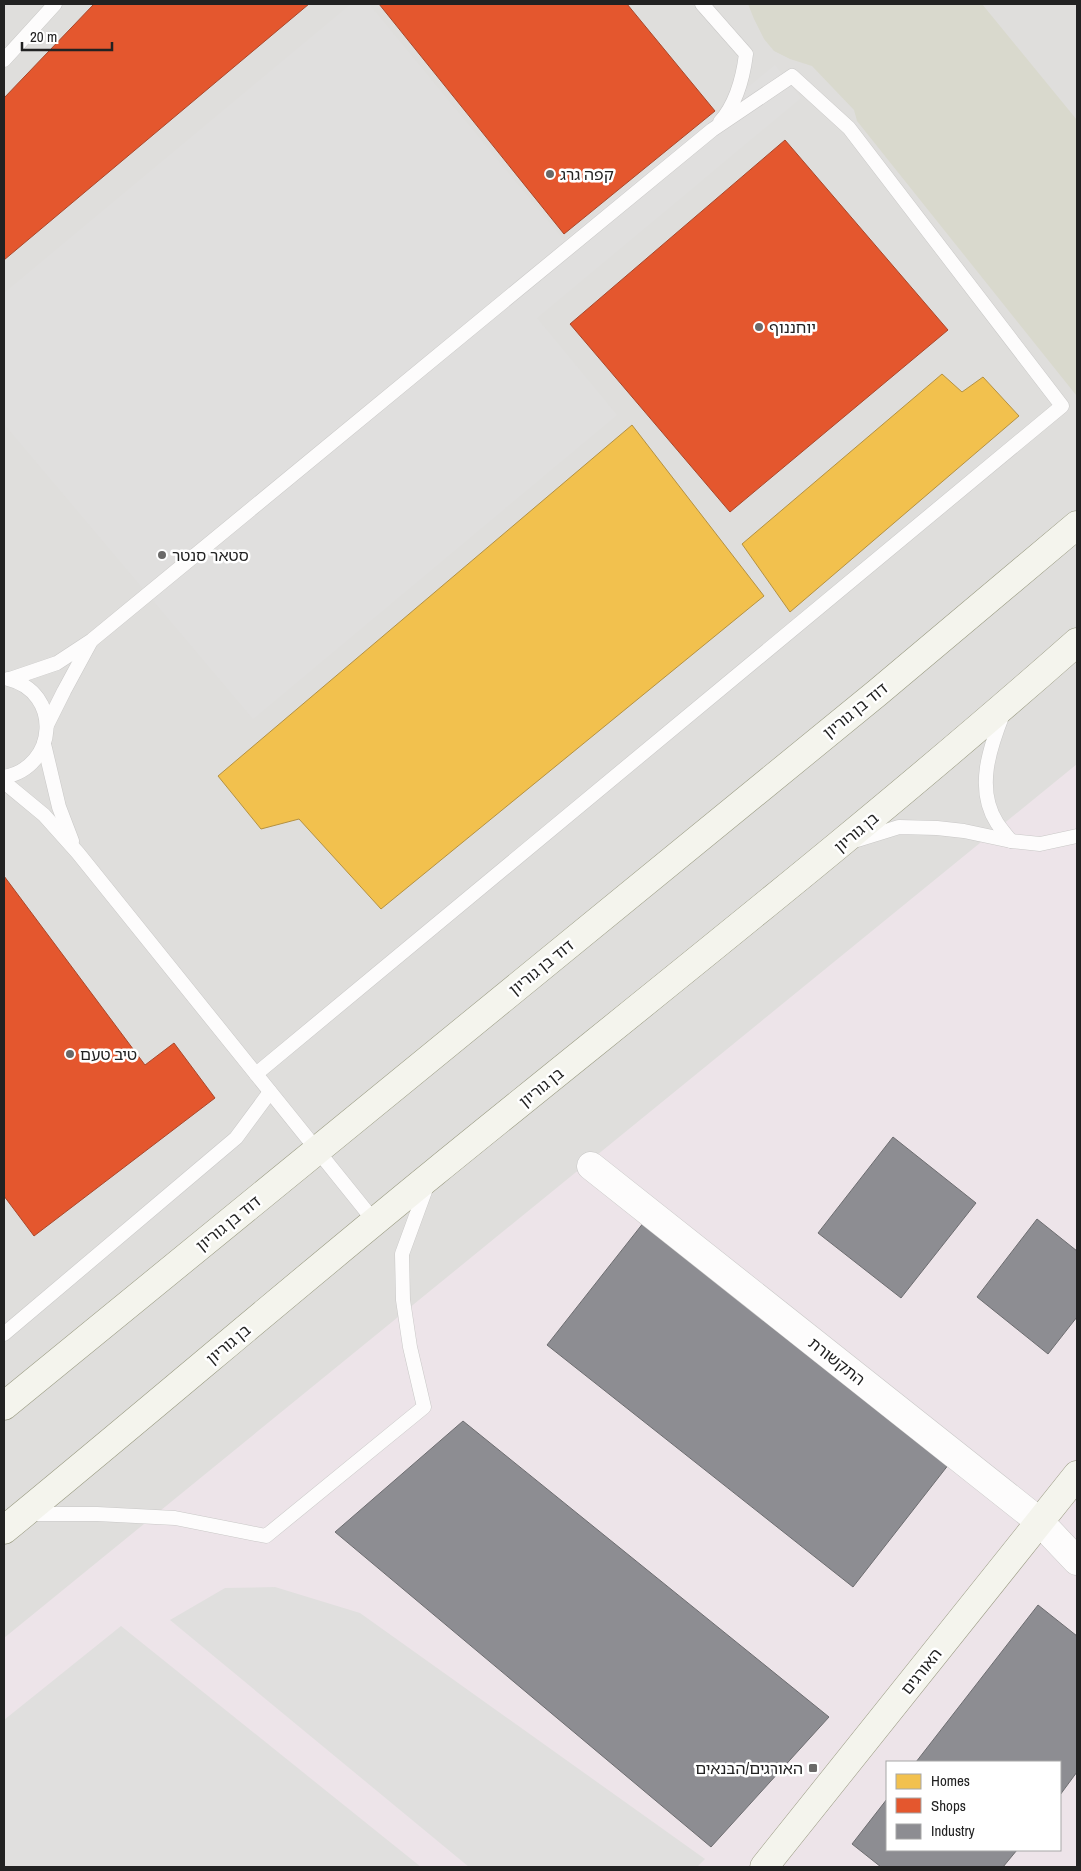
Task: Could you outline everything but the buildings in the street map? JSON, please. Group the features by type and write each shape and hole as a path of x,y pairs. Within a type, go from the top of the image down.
{"main road":[{"name":"דוד בן גוריון","path":"4,1406 877,693 1077,525"},
{"name":"בן גוריון","path":"14,1522 431,1176 836,848 1008,703 1077,642"},
{"name":"האורגים","path":"764,1867 1077,1475"}],"street":[{"name":"התקשורת","path":"591,1166 1040,1522 1077,1561"}],"lane":[{"path":"4,60 55,4"},
{"path":"702,4 746,54 736,96 731,108 712,130"},
{"path":"7,679 57,663 92,640 712,130 743,111 792,76 849,128 1062,406 256,1074"},
{"path":"4,776 26,768 37,757 44,744 47,725 92,640"},
{"path":"7,679 23,684 38,698 44,711 47,725"},
{"path":"1008,703 995,735 986,766 987,800 996,822 1011,841"},
{"path":"44,744 59,807 78,853"},
{"path":"4,782 44,815 78,853 376,1222"},
{"path":"836,848 873,834 899,827 964,831 1011,841 1040,844 1077,836"},
{"path":"4,1334 236,1138 270,1092"},
{"path":"14,1522 97,1514 175,1518 266,1536 424,1407 410,1347 402,1300 402,1254 431,1176"}],"shaded area":[{"path":"4,4 1077,4 1077,1867 4,1867"},
{"path":"351,4 369,4 564,240 775,65 801,98 537,318 617,415 253,719 4,424 4,293"},
{"path":"748,4 982,4 1077,120 1076,395 857,121 854,110 812,66 790,59 774,51 764,39"},
{"path":"1077,764 1077,1867 4,1867 4,1638"},
{"path":"275,1587 360,1613 705,1859 697,1867 469,1867 170,1620 225,1588"},
{"path":"121,1626 421,1867 4,1867 4,1720"}],"place":[{"name":"קפה גרג","path":"550,174"},
{"name":"יוחננוף","path":"759,327"},
{"name":"סטאר סנטר","path":"162,555"},
{"name":"טיב טעם","path":"70,1054"},
{"name":"האורגים/הבנאים","path":"813,1768"}]}
